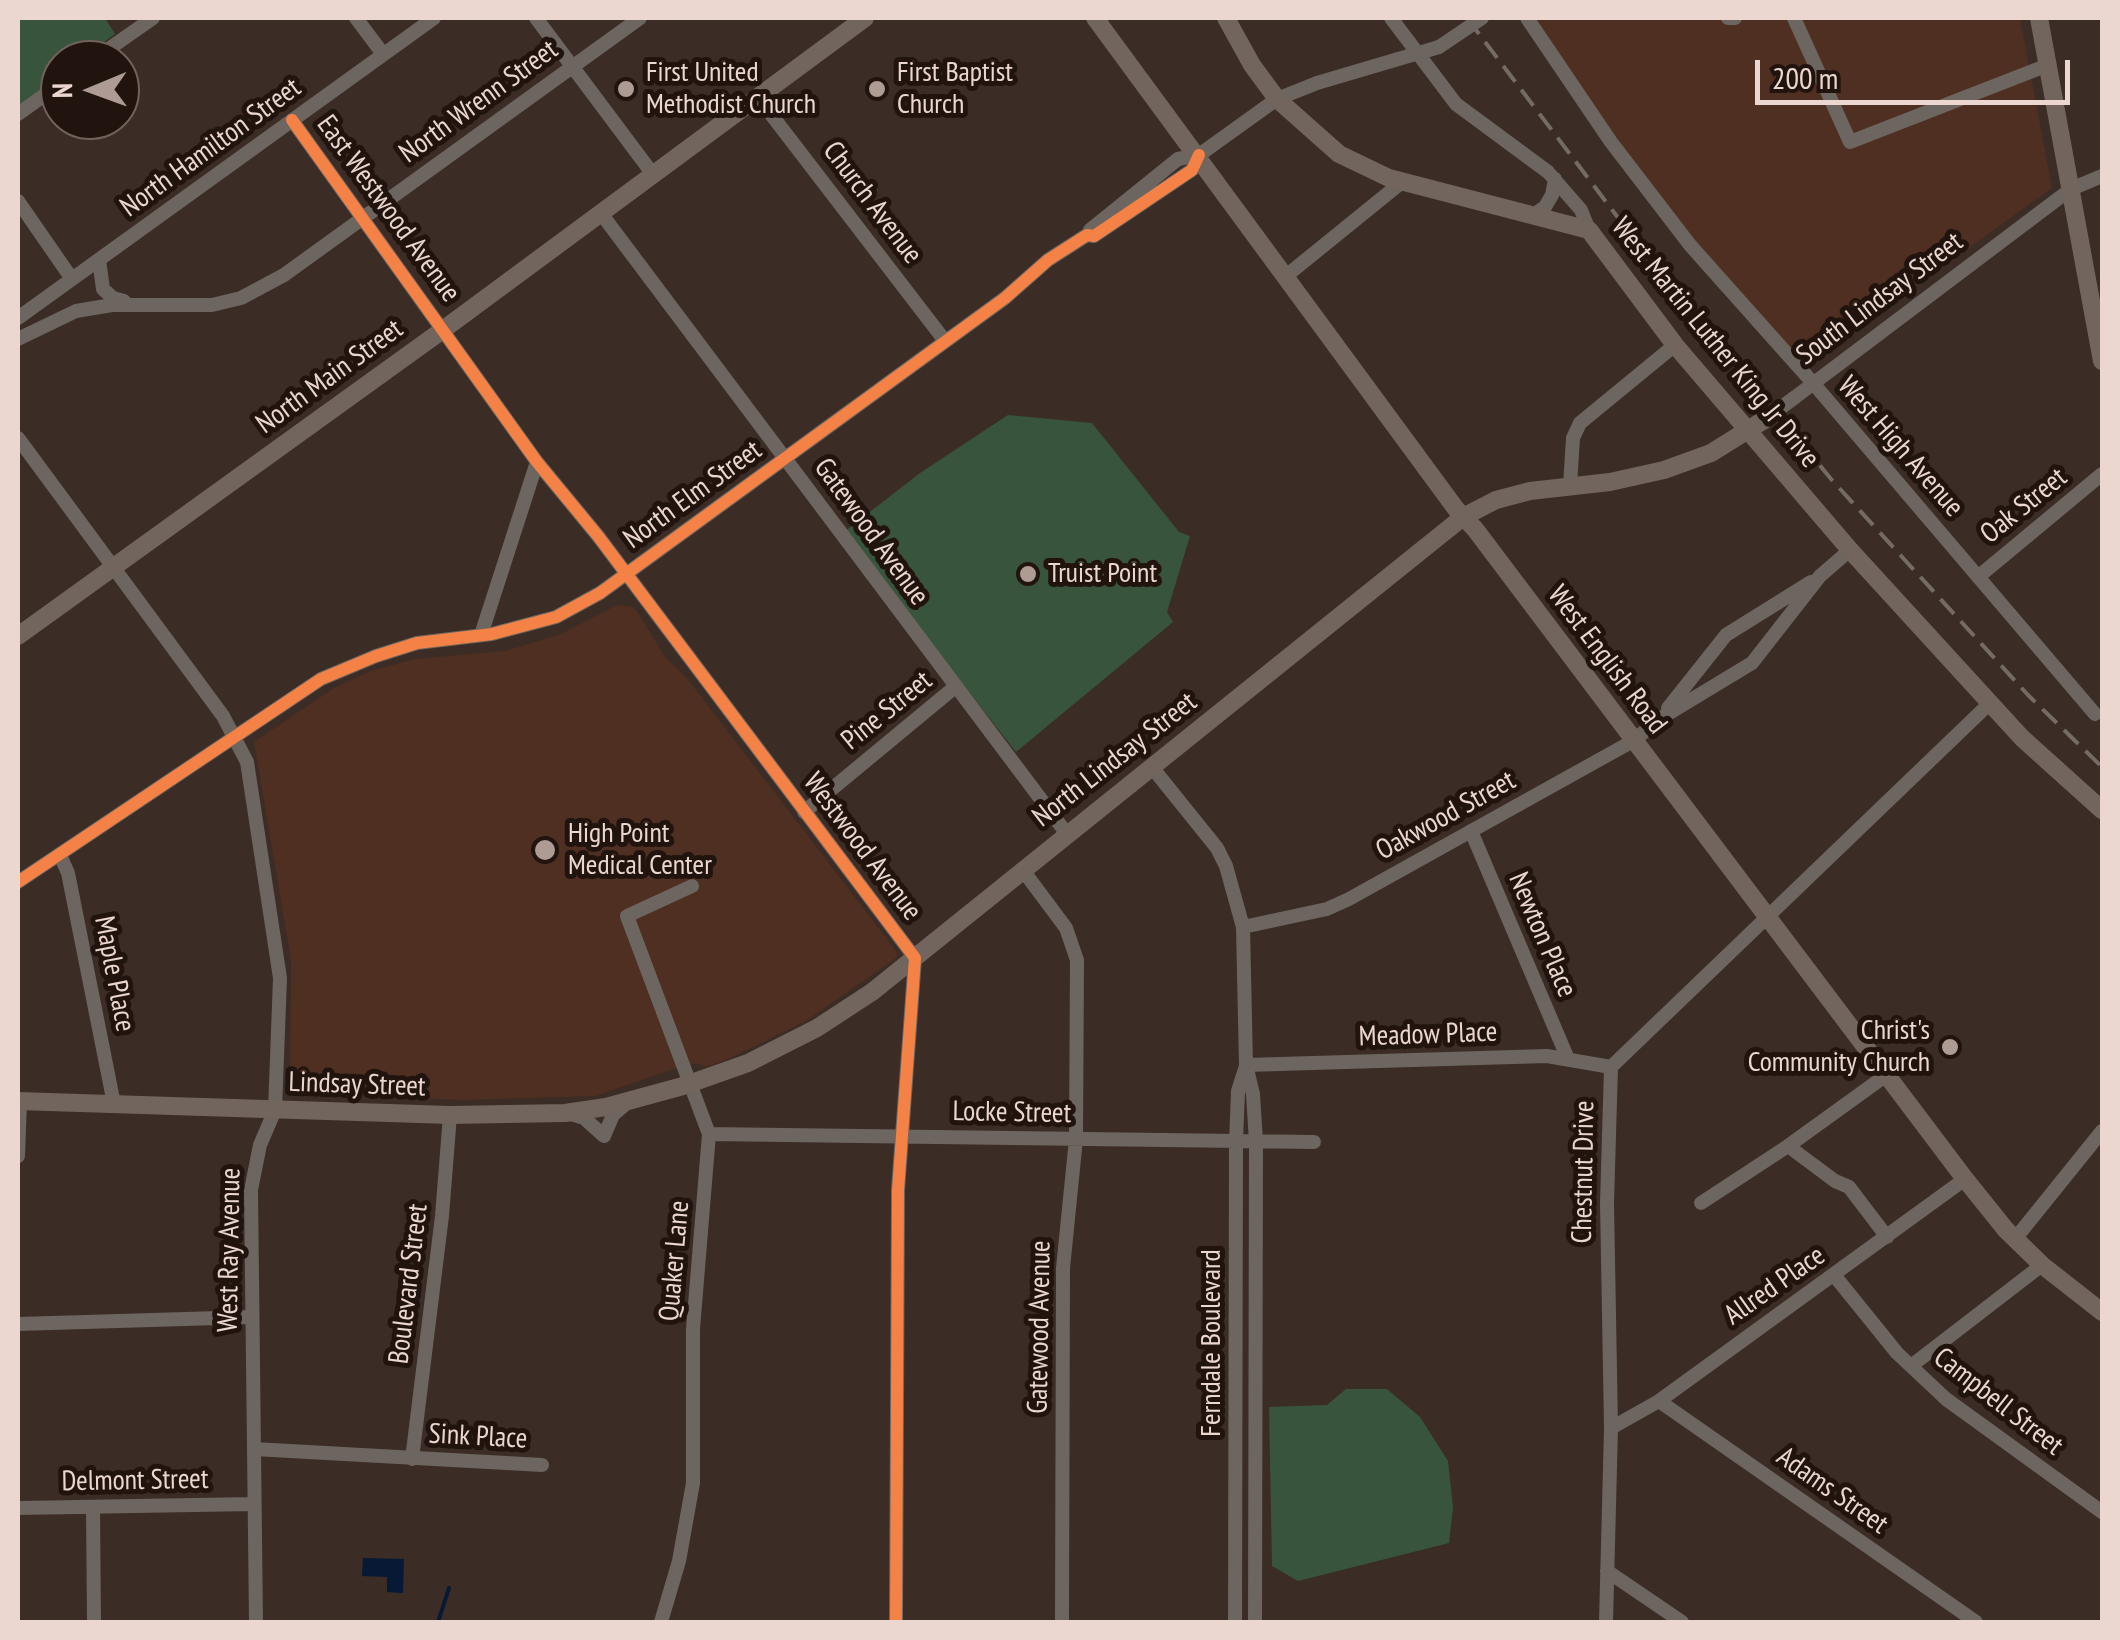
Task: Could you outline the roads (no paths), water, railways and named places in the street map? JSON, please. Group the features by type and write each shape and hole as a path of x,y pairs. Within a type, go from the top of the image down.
{"main road":[{"name":"North Main Street","path":"18,636 865,18"},
{"name":"West English Road","path":"1095,18 1464,517 1965,1179 2015,1239 2102,1312"},
{"name":"West Martin Luther King Jr Drive","path":"1226,18 1252,65 1277,99 1339,154 1402,182 1590,230 1675,345 1756,426 1850,550 1990,703 2055,770 2102,810"},
{"path":"2039,18 2102,361"},
{"name":"South Lindsay Street","path":"1570,486 1664,470 1711,452 1756,426"},
{"name":"North Lindsay Street","path":"692,1083 748,1063 818,1028 872,992 1464,517 1496,500 1570,486"},
{"name":"Lindsay Street","path":"18,1099 450,1115 565,1113 692,1083"}],"street":[{"path":"122,40 153,18"},
{"path":"356,18 383,54"},
{"name":"North Hamilton Street","path":"18,318 434,18"},
{"path":"536,18 652,174"},
{"name":"North Wrenn Street","path":"18,339 76,312 139,305 212,305 241,298 284,275 640,18"},
{"path":"1391,18 1456,104 1555,179 1581,210 1590,230"},
{"name":"North Elm Street","path":"18,882 298,692 352,664 418,644 481,635 556,617 627,574 1005,298 1048,260 1087,235 1094,236 1192,170 1198,155 1277,99 1317,83 1420,55 1482,18"},
{"name":"West High Avenue","path":"1528,18 1612,142 1690,245 2095,714"},
{"path":"1794,18 1850,142 2048,66"},
{"name":"Church Avenue","path":"757,96 946,341"},
{"path":"18,114 40,98"},
{"name":"East Westwood Avenue","path":"292,120 444,328"},
{"name":"South Lindsay Street","path":"1756,426 2071,189 2102,176"},
{"path":"1534,215 1552,195 1555,179"},
{"path":"1286,276 1402,182"},
{"path":"18,201 72,279"},
{"name":"Gatewood Avenue","path":"600,212 1067,834"},
{"path":"99,260 100,281 108,295 139,305"},
{"name":"Westwood Avenue","path":"444,328 538,462 627,574 914,958 902,1136 896,1330 896,1622"},
{"path":"1570,486 1574,438 1580,423 1675,345"},
{"name":"West Ray Avenue","path":"18,438 223,716 247,762 280,978 275,1110 260,1145 251,1190 256,1622"},
{"path":"481,635 538,462"},
{"name":"Oak Street","path":"1978,577 2102,474"},
{"name":"Oakwood Street","path":"1660,718 1726,635 1820,576 1850,550"},
{"name":"Oakwood Street","path":"1243,926 1328,909 1634,740 1660,718 1752,663 1820,576"},
{"name":"Pine Street","path":"804,812 956,687"},
{"name":"Chestnut Drive","path":"1606,1622 1611,1428 1607,1203 1611,1066 1990,703"},
{"name":"Ferndale Boulevard","path":"1152,766 1217,848 1243,926 1246,1065 1253,1094 1256,1142 1255,1622"},
{"name":"Newton Place","path":"1471,831 1568,1059"},
{"name":"Maple Place","path":"60,855 68,873 114,1104"},
{"name":"Gatewood Avenue","path":"1022,869 1066,928 1076,952 1076,1140 1063,1268 1062,1622"},
{"name":"Quaker Lane","path":"661,1622 679,1561 693,1483 693,1328 709,1134 628,916 692,886"},
{"name":"Meadow Place","path":"1246,1065 1547,1056 1611,1066"},
{"name":"Ferndale Boulevard","path":"1235,1622 1236,1142 1238,1091 1246,1065"},
{"path":"1701,1203 1885,1076"},
{"path":"18,1099 18,1156"},
{"path":"565,1113 584,1118 604,1136 613,1115 631,1100"},
{"name":"Boulevard Street","path":"412,1459 442,1216 450,1115"},
{"path":"2015,1239 2102,1131"},
{"name":"Locke Street","path":"709,1134 1314,1142"},
{"path":"1788,1146 1834,1181 1849,1187 1887,1237"},
{"name":"Allred Place","path":"1611,1428 1658,1401 1965,1179"},
{"path":"1911,1366 2042,1265"},
{"name":"Campbell Street","path":"1834,1275 1911,1366 1946,1399 2102,1512"},
{"path":"18,1324 252,1317"},
{"name":"Adams Street","path":"1658,1401 1976,1622"},
{"path":"254,1449 412,1459"},
{"name":"Sink Place","path":"412,1459 542,1465"},
{"name":"Delmont Street","path":"18,1508 254,1504"},
{"path":"93,1508 94,1622"},
{"path":"1608,1571 1682,1622"}],"water":[{"path":"363,1558 404,1559 403,1593 387,1592 387,1577 362,1576"}],"waterway":[{"path":"438,1622 449,1588"}],"railway":[{"path":"1467,18 1616,215 1831,479 2028,695 2102,767"}],"place":[{"name":"First United Methodist Church","path":"626,89"},
{"name":"First Baptist Church","path":"877,89"},
{"name":"Truist Point","path":"1028,574"},
{"name":"High Point Medical Center","path":"545,850"},
{"name":"Christ's Community Church","path":"1950,1047"}]}
